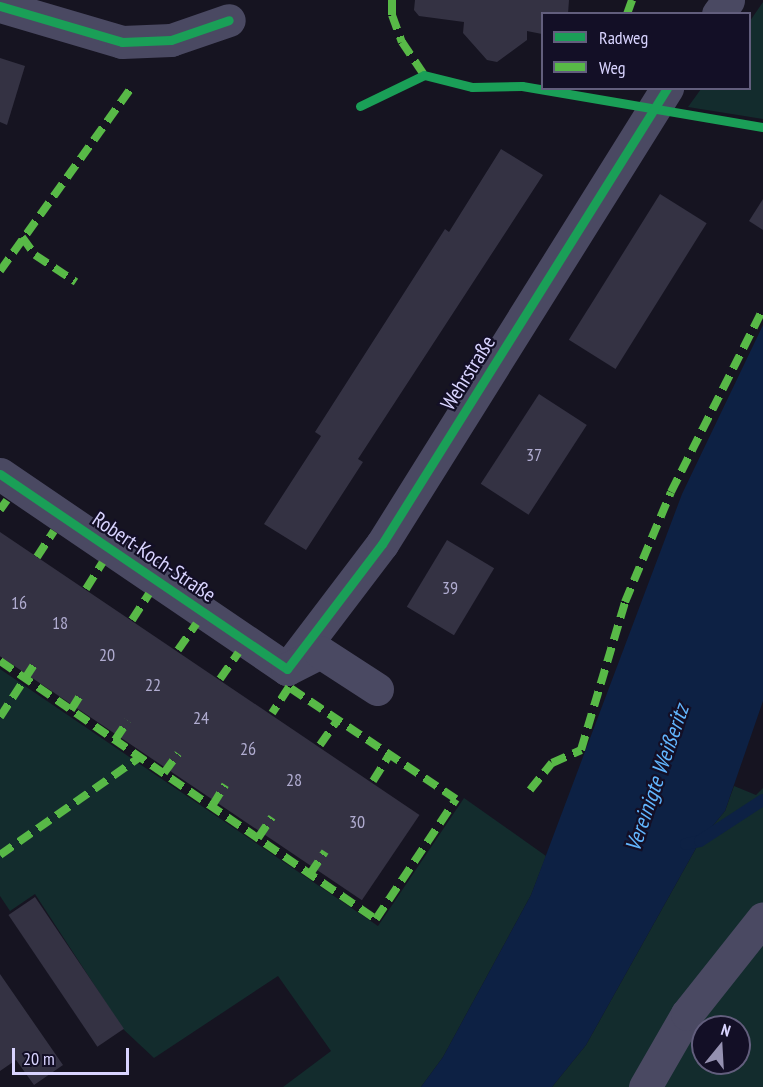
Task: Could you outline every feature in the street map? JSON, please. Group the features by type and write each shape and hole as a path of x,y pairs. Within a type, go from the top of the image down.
{"street":[{"path":"0,6 122,42 171,40 229,20"},
{"name":"Wehrstraße","path":"287,669 382,544 666,90"},
{"name":"Robert-Koch-Straße","path":"0,474 287,669"},
{"path":"287,669 320,652 377,689"},
{"path":"645,1087 687,1014 763,918"}],"green space":[{"path":"763,2 763,119 688,107 700,90 751,90 751,20"},
{"path":"0,669 378,926 464,798 546,856 531,895 443,1057 421,1087 283,1087 331,1051 278,976 154,1058 123,1029 35,894 10,911 0,896"},
{"path":"734,786 756,795 763,788 763,1087 552,1087 586,1045 700,841 725,811"}],"water":[{"name":"Vereinigte Weißeritz","path":"763,325 763,701 725,811 700,841 586,1045 552,1087 421,1087 443,1057 531,895 682,494"}],"building":[{"path":"415,0 569,0 568,12 541,12 541,34 527,31 527,40 497,62 487,60 463,33 464,22 419,16 414,10"},
{"path":"0,58 25,66 7,125 0,122"},
{"path":"501,149 543,175 358,459 363,462 306,550 264,524 321,436 315,432 445,229 449,232"},
{"path":"660,194 707,223 615,369 569,340"},
{"path":"763,199 763,230 749,221"},
{"path":"539,394 587,425 529,515 481,484"},
{"path":"0,532 419,815 362,900 0,656"},
{"path":"447,540 494,568 454,635 407,607"},
{"path":"35,897 124,1029 97,1047 8,915"},
{"path":"0,974 63,1065 34,1085 16,1060 0,1071"}],"waterway":[{"path":"686,844 700,841 763,800"}],"marked path":[{"path":"392,0 392,15 402,42 424,75"},
{"path":"628,12 632,0"},
{"path":"0,271 131,88"},
{"path":"22,237 35,255 76,282"},
{"path":"530,790 552,763 581,750 625,602 671,492 763,309"},
{"path":"0,510 7,500"},
{"path":"37,557 54,531"},
{"path":"86,589 102,563"},
{"path":"132,620 149,594"},
{"path":"178,650 196,624"},
{"path":"220,679 238,653"},
{"path":"0,717 37,660"},
{"path":"0,661 376,919 456,799 289,687 272,713"},
{"path":"71,710 83,691"},
{"path":"320,745 338,719"},
{"path":"115,740 128,721"},
{"path":"164,773 178,754"},
{"path":"373,781 390,754"},
{"path":"0,855 140,757"},
{"path":"212,806 225,785"},
{"path":"258,838 272,817"},
{"path":"310,874 325,852"}],"cycle path":[{"path":"0,6 122,42 171,40 229,20"},
{"path":"360,106 424,75 472,87 522,86 541,89"},
{"path":"546,90 763,127"},
{"path":"0,474 287,669 382,544 666,90"}]}
